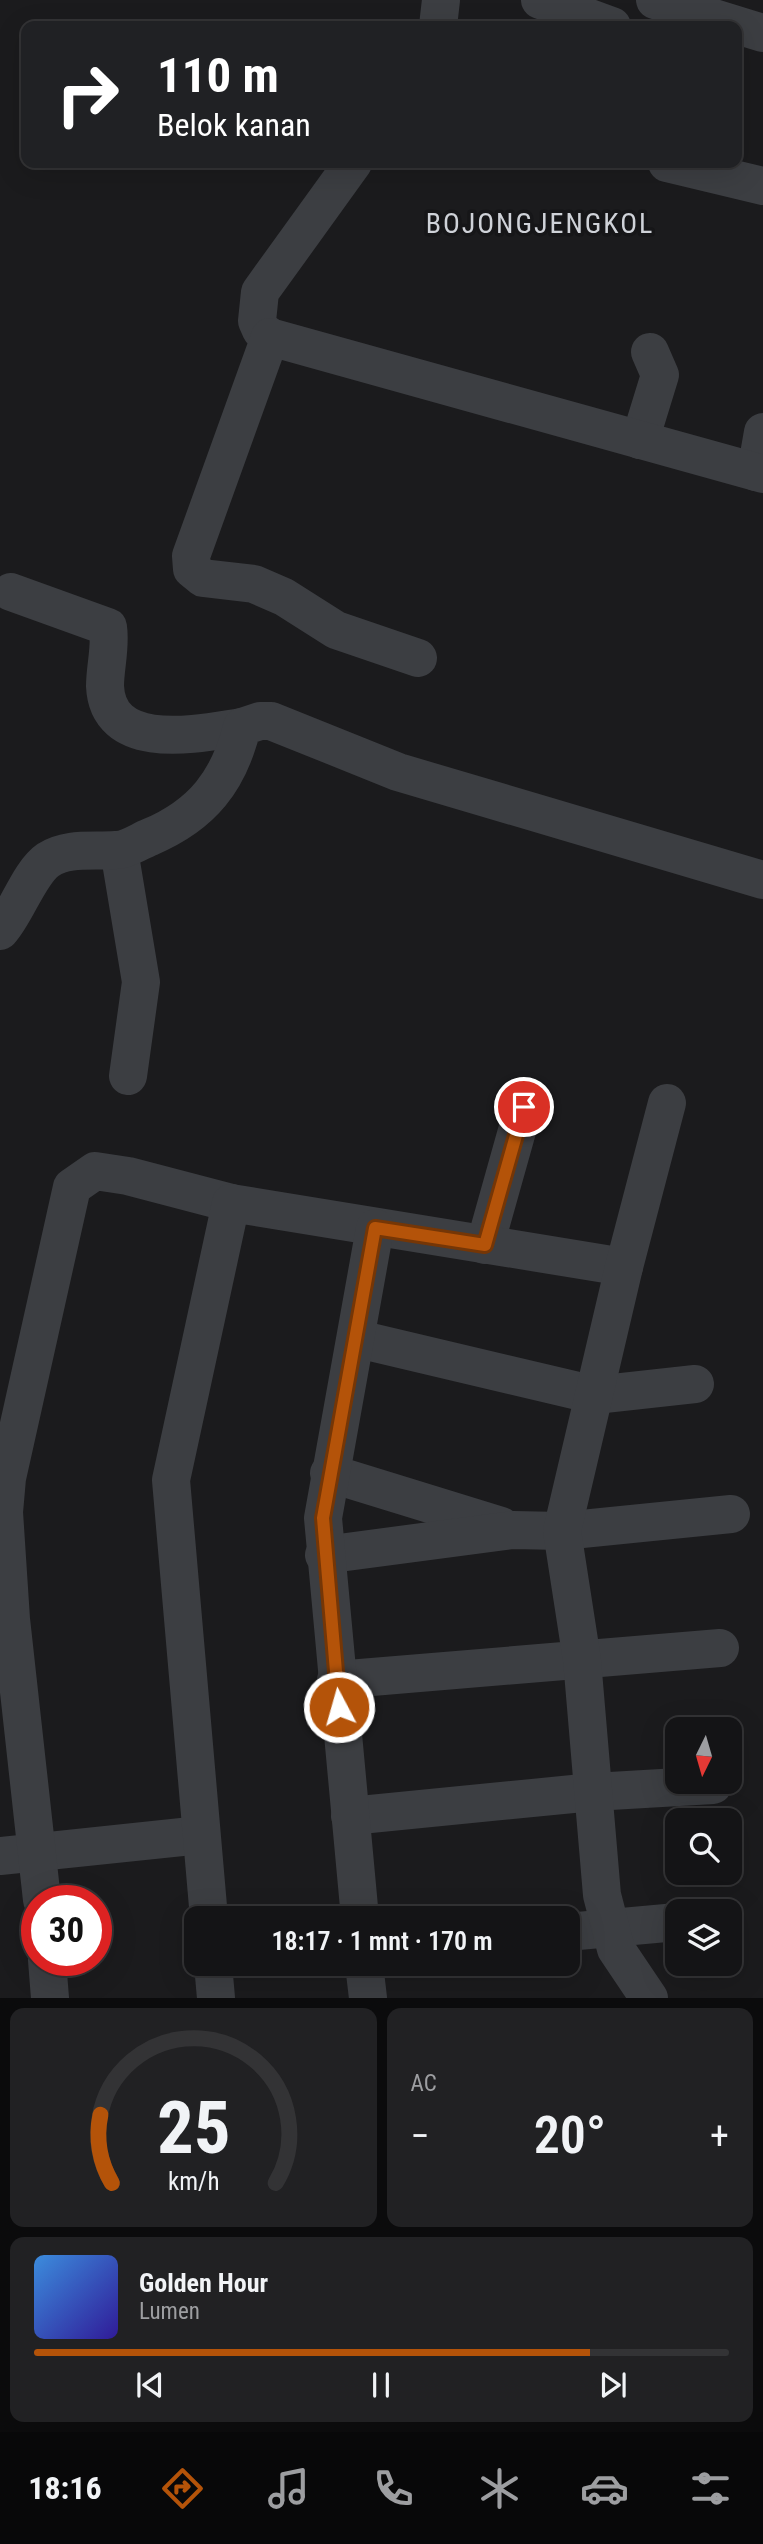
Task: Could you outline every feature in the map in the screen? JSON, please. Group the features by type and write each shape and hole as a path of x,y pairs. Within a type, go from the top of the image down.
{"street":[{"path":"439,21 441,0"},
{"path":"540,0 598,21"},
{"path":"655,0 724,21"},
{"path":"742,27 763,33"},
{"path":"349,168 260,292 257,320 261,330 271,337 760,473 763,432"},
{"path":"688,168 763,186"},
{"path":"271,337 191,555 192,569 203,578 254,584 284,597 336,630 418,658"},
{"path":"640,439 660,375 650,352"},
{"path":"11,592 108,627 107,695 118,716 131,728 145,734 189,735 271,721 398,772 763,880"},
{"path":"0,931 45,862 64,853 119,850 182,822 211,797 236,753 242,727"},
{"path":"119,850 141,982 128,1076"},
{"path":"649,1998 617,1949 608,1928 601,1895 582,1660 562,1531 624,1267 667,1103"},
{"path":"485,1245 524,1107"},
{"path":"42,1885 7,1630 4,1512 6,1478 72,1187 95,1171 128,1175 231,1203 624,1267"},
{"path":"208,1906 171,1480 231,1203"},
{"path":"359,1906 324,1555 323,1518 329,1473 358,1339 375,1228"},
{"path":"358,1339 595,1395 695,1384"},
{"path":"329,1473 513,1530"},
{"path":"324,1555 513,1530 562,1531 731,1514"},
{"path":"336,1680 720,1648"},
{"path":"349,1816 593,1792 665,1788"},
{"path":"0,1856 201,1835"},
{"path":"580,1931 665,1923"},
{"path":"48,1976 50,1998"},
{"path":"214,1976 216,1998"},
{"path":"365,1976 368,1998"}],"district":[{"name":"BOJONGJENGKOL","path":"540,223"}],"route":[{"path":"339,1707 324,1555 323,1518 329,1473 358,1339 375,1228 485,1245 524,1107"}]}
